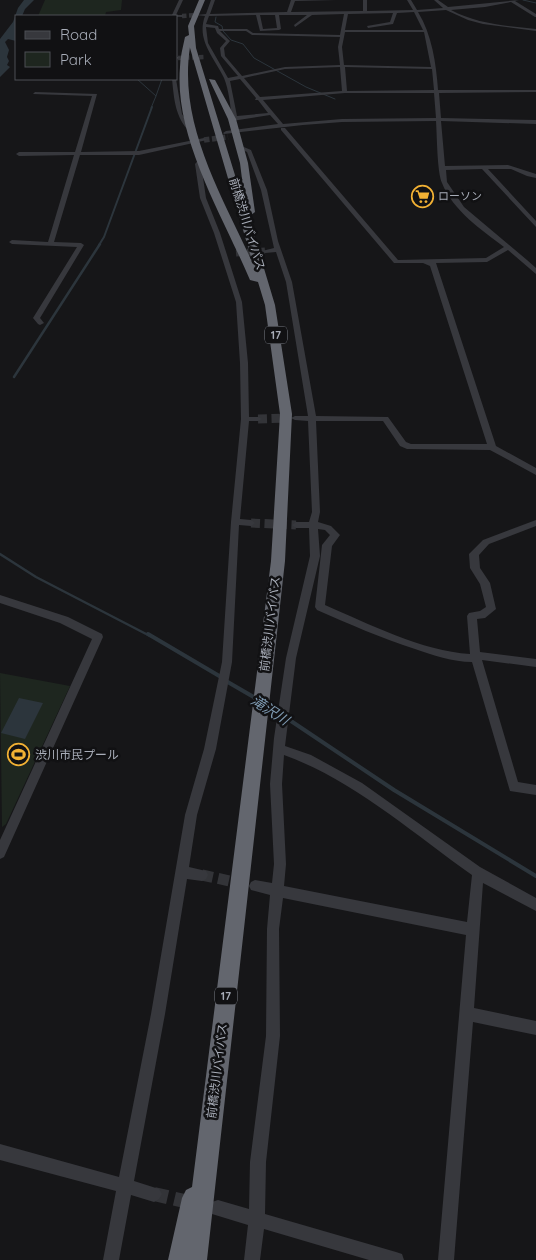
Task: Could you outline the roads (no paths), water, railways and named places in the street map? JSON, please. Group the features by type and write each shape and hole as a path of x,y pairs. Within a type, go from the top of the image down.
{"highway":[{"name":"前橋渋川バイパス","path":"195,1260 278,561 286,414 275,330 268,294 193,48 191,26 199,6"},
{"path":"191,26 184,49 184,70 186,105 192,131 201,140 202,158 275,330"},
{"path":"193,48 233,119 231,134 240,147 256,233 269,279 268,294"},
{"name":"17","path":"180,1260 210,1126"}],"street":[{"path":"174,15 181,0"},
{"path":"213,0 206,15 204,25 206,44 227,80 233,119 270,114"},
{"path":"288,14 293,0 334,0"},
{"path":"328,13 330,0"},
{"path":"365,0 365,12"},
{"path":"408,0 426,31 434,68 438,92 444,182 456,202 470,217 509,247 536,272"},
{"path":"436,0 444,8 480,22 536,30"},
{"path":"206,15 395,12 485,6 515,1 536,16"},
{"path":"199,6 206,15"},
{"path":"362,31 380,24 392,23 395,12"},
{"path":"295,26 311,13"},
{"path":"345,92 341,66 342,33 346,13"},
{"path":"258,14 261,30 279,30 277,14"},
{"path":"204,25 217,27 228,41 222,48 223,56 257,99 396,262 433,264 492,446"},
{"path":"219,30 247,30 252,34 426,31"},
{"path":"205,57 223,56"},
{"path":"227,80 273,70 341,66 434,68"},
{"path":"174,80 176,104 184,126 192,131"},
{"path":"257,99 345,92 536,91"},
{"path":"35,93 95,95 51,242"},
{"path":"231,134 282,127 439,120 536,122"},
{"path":"19,154 138,153 201,140"},
{"path":"240,147 249,151 258,173 278,250 289,282 312,417 316,512 313,526 315,556 291,658 276,784 280,842 278,891 273,929 273,1036 258,1162 257,1218 252,1260"},
{"path":"111,1260 123,1186 158,1014 191,815 210,749 227,662 235,522 245,419 239,302 227,254 203,198 198,164 202,158"},
{"path":"443,168 513,168 524,175 536,176"},
{"path":"485,169 536,225"},
{"path":"12,242 51,242 81,245 36,318 40,323"},
{"path":"424,263 487,260 509,247"},
{"path":"265,251 278,250"},
{"path":"295,418 384,420 402,444 410,448 492,446 536,472"},
{"path":"245,419 258,419"},
{"path":"235,522 251,523"},
{"path":"536,523 486,542 474,554 475,568 485,583 492,609 482,615 472,616 476,659 514,787 536,790"},
{"path":"296,525 325,526 331,529 335,535 327,545 320,606 361,626 448,655 476,659 483,656 536,663"},
{"path":"0,599 64,620 98,637 0,853"},
{"path":"280,744 293,753 336,773 478,872 536,906"},
{"path":"182,872 202,875"},
{"path":"446,1260 478,872"},
{"path":"255,886 473,930"},
{"path":"467,1014 536,1028"},
{"path":"0,1152 154,1194"},
{"path":"218,1208 396,1260"}],"waterway":[{"path":"523,0 536,3"},
{"path":"216,17 215,22 222,26 223,31 231,40 243,44 254,58 306,87 335,99"},
{"path":"138,80 156,96"},
{"path":"156,96 162,80"},
{"path":"151,108 156,96"},
{"path":"99,245 104,237 152,107"},
{"path":"14,377 100,244"},
{"name":"滝沢川","path":"0,554 36,577 150,636"},
{"name":"滝沢川","path":"148,634 221,677"},
{"name":"滝沢川","path":"226,681 257,699"},
{"name":"滝沢川","path":"266,705 280,714"},
{"name":"滝沢川","path":"285,717 394,790 536,876"}],"tunnel":[{"path":"182,16 198,15"},
{"path":"178,58 205,57"},
{"path":"204,140 228,137"},
{"path":"236,253 265,251"},
{"path":"258,419 291,418"},
{"path":"251,523 296,525"},
{"path":"202,875 244,884"},
{"path":"154,1194 193,1203"}],"place":[{"name":"ローソン","path":"422,196"},
{"name":"渋川市民プール","path":"19,755"}]}
